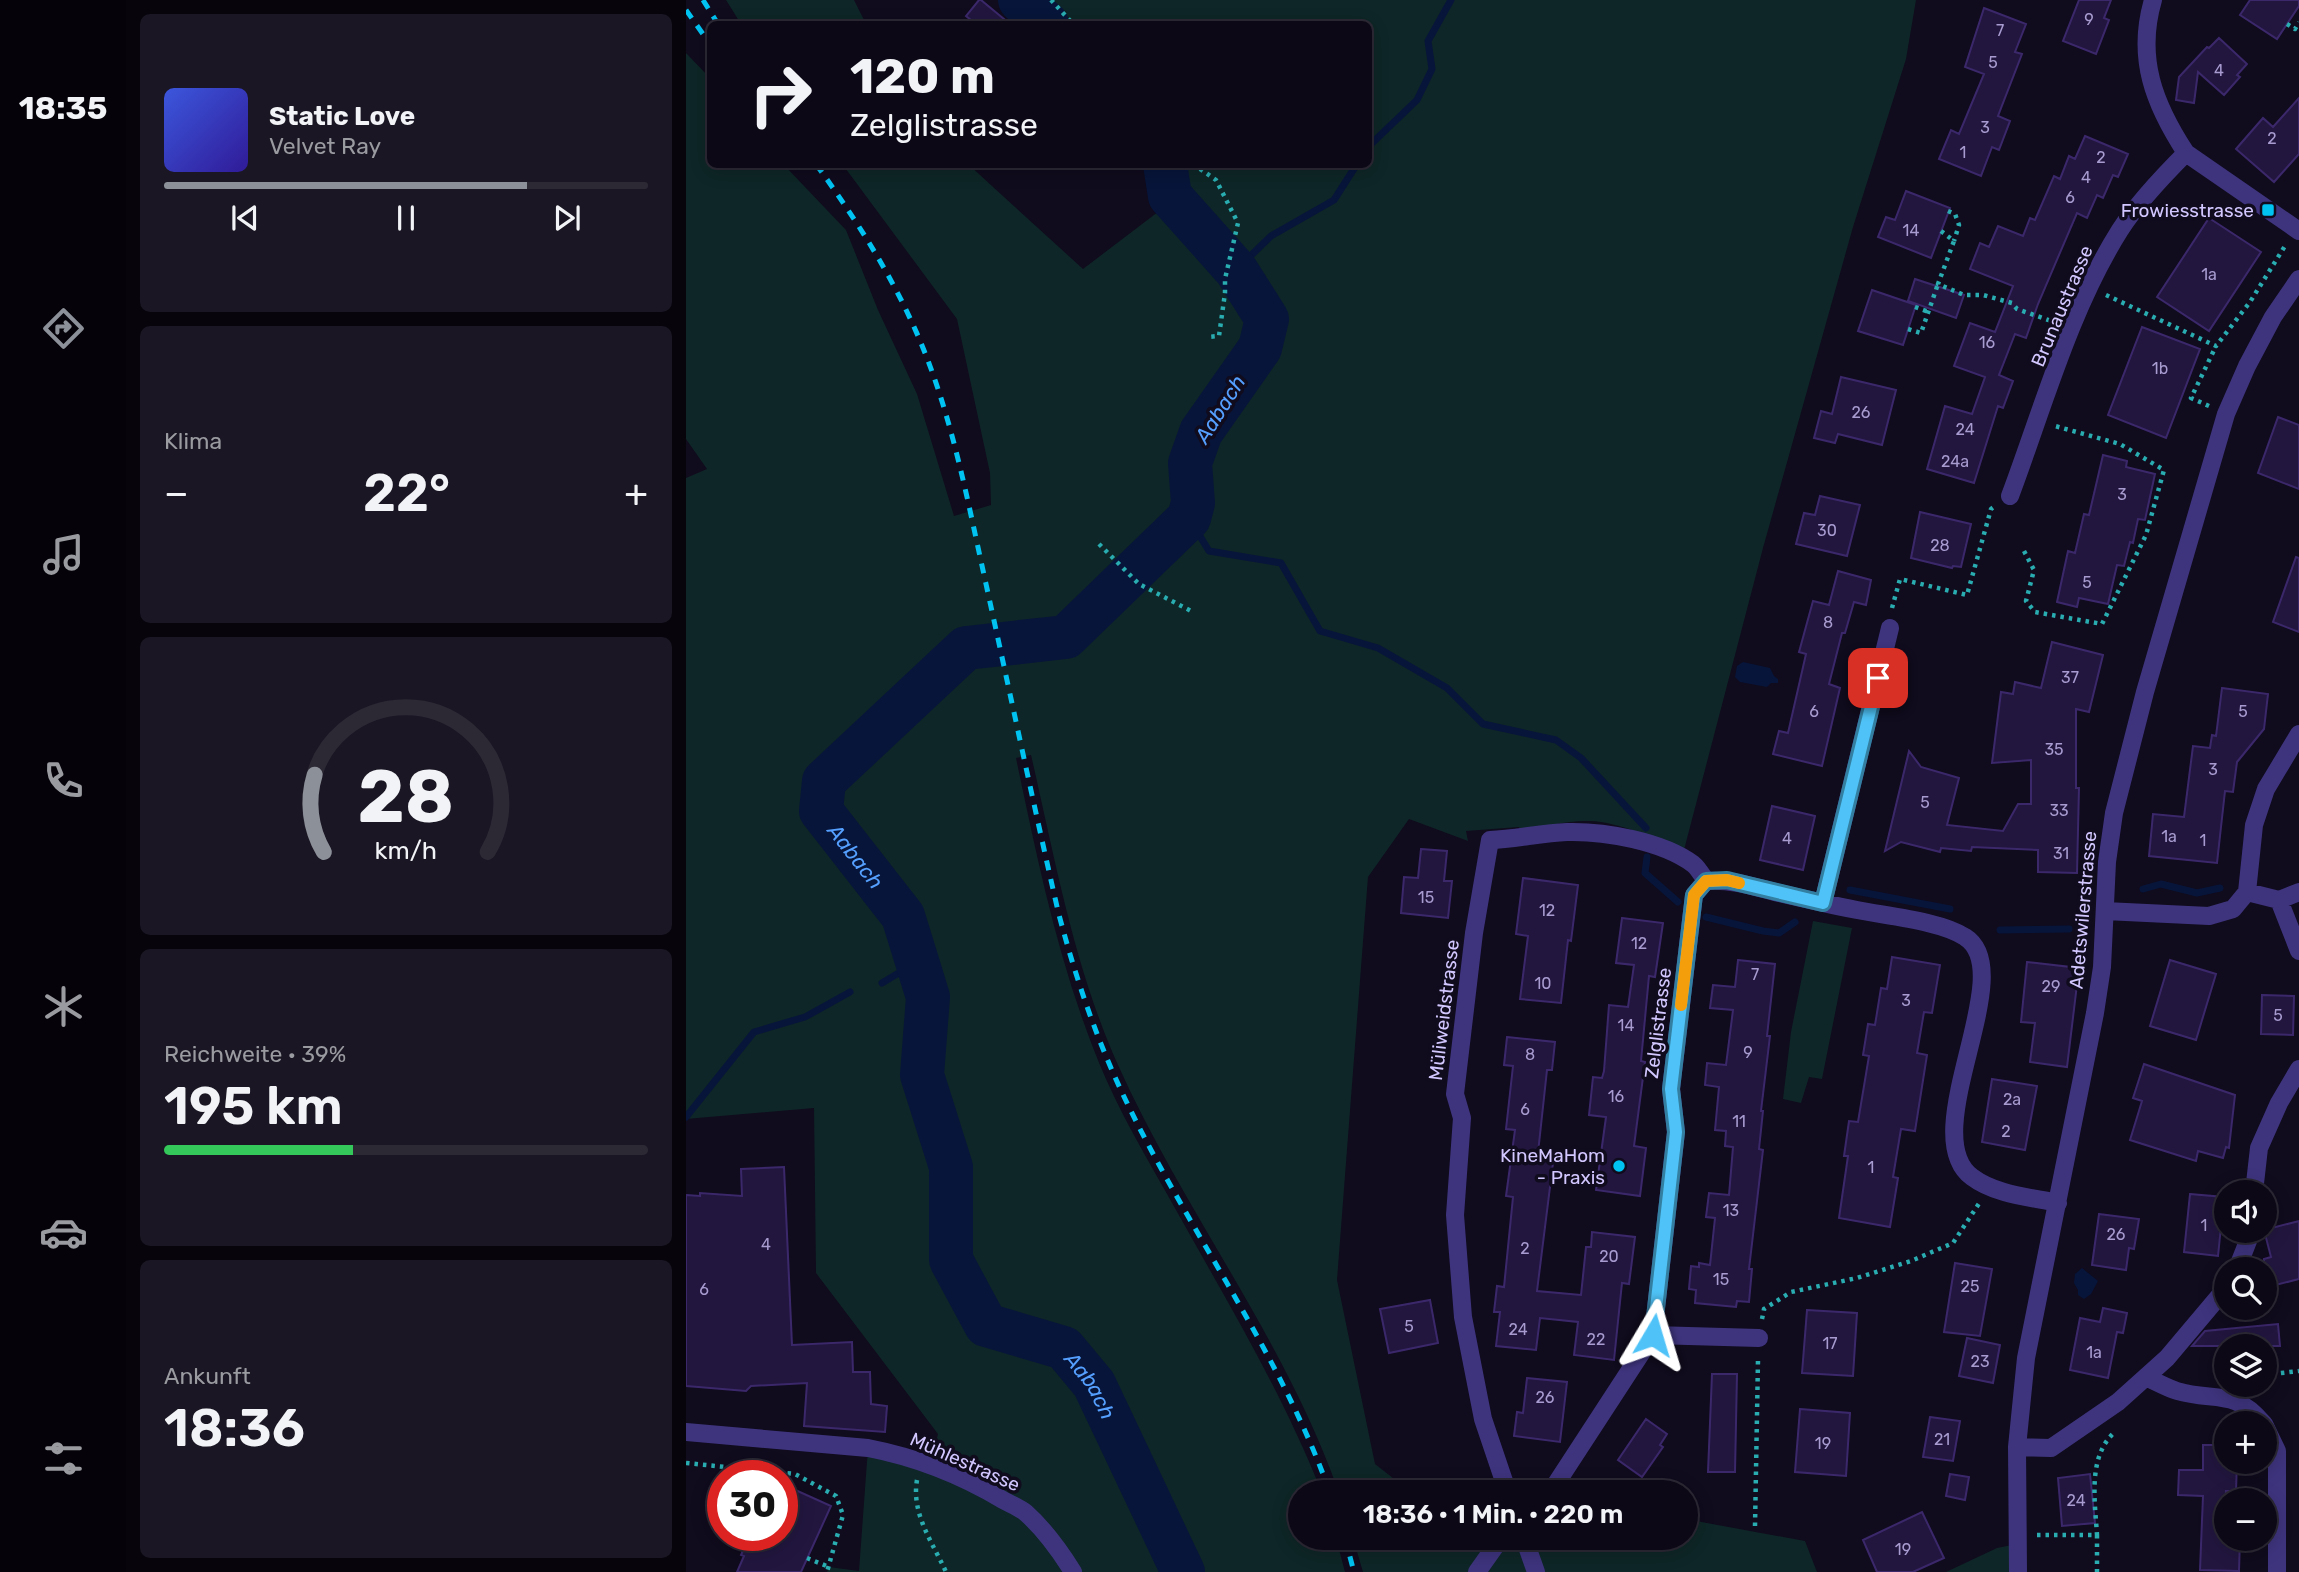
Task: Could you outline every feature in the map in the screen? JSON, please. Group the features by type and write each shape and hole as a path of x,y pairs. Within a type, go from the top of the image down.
{"street":[{"path":"2153,0 2146,32 2149,75 2161,113 2186,153 2299,231"},
{"name":"Brunaustrasse","path":"2010,495 2089,287 2122,227 2162,177 2186,153"},
{"name":"Adetswilerstrasse","path":"2018,1572 2017,1447 2026,1358 2102,967 2110,838 2124,767 2226,414 2273,317 2299,279"},
{"path":"1823,903 1890,628"},
{"path":"2105,911 2209,916 2233,909 2247,892 2254,825 2266,789 2299,734"},
{"name":"Müliweidstrasse","path":"1504,1480 1483,1419 1463,1317 1455,1214 1462,1118 1455,1094 1474,933 1490,840 1566,832 1623,837 1652,845 1682,858 1694,865 1706,881"},
{"path":"1706,881 1727,880 1945,928 1967,937 1981,957 1982,986 1954,1127 1957,1158 1970,1176 1990,1188 2058,1203"},
{"name":"Zelglistrasse","path":"1558,1480 1653,1335 1676,1132 1671,1089 1694,895 1706,881"},
{"path":"2247,892 2279,900 2299,892"},
{"path":"2279,900 2299,951"},
{"path":"2255,1180 2259,1148 2279,1102 2299,1069"},
{"path":"2017,1447 2051,1448 2118,1402 2167,1358 2214,1302"},
{"path":"1653,1335 1759,1338"},
{"path":"2147,1378 2179,1392 2222,1397 2239,1402 2254,1411"},
{"name":"Mühlestrasse","path":"686,1432 868,1448 895,1453 920,1462 987,1490 1025,1512 1060,1551 1073,1572"},
{"path":"2277,1474 2277,1572"},
{"path":"1477,1572 1493,1550"},
{"path":"1528,1550 1536,1572"}],"path":[{"path":"1051,0 1070,21"},
{"path":"2287,24 2295,29 2299,22"},
{"path":"1200,168 1216,180 1238,223 1224,279 1225,293 1219,336 1207,337"},
{"path":"1908,329 1921,333 1954,241 1959,225 1955,214 1948,211"},
{"path":"1941,232 1954,241"},
{"path":"2226,414 2191,398 2216,346 2250,302 2285,246"},
{"path":"1938,284 1964,295 1983,295 2012,303 2017,309 2072,328"},
{"path":"2089,287 2216,346"},
{"path":"1915,307 1928,312"},
{"path":"2024,551 2034,570 2026,601 2035,612 2102,624 2146,536 2164,470 2120,444 2038,421"},
{"path":"1890,628 1891,611 1900,579 1967,595 1991,509 2010,495"},
{"path":"1099,544 1139,584 1193,612"},
{"path":"1755,1526 1759,1338 1764,1309 1791,1292 1857,1278 1911,1261 1953,1243 1990,1188"},
{"path":"2277,1374 2299,1371"},
{"path":"2097,1572 2094,1473 2108,1438 2122,1426 2118,1402"},
{"path":"920,1462 915,1493 917,1503 922,1523 946,1572"},
{"path":"686,1463 795,1474 836,1496 843,1515 828,1569 807,1559"},
{"path":"2033,1535 2097,1535"}],"green space":[{"path":"726,0 854,0 864,21 739,21"},
{"path":"1010,0 1916,0 1906,59 1853,227 1763,548 1684,850 1638,832 1601,822 1555,824 1520,831 1519,827 1466,831 1468,841 1409,819 1368,877 1337,1280 1375,1464 1395,1480 1334,1480 1291,1383 1173,1173 1118,1065 1077,951 1031,755 1016,758 1033,840 1064,961 1076,1001 1106,1079 1139,1145 1254,1349 1317,1480 1288,1480 1288,1550 1339,1550 1345,1572 827,1572 829,1567 859,1571 868,1448 930,1465 938,1434 816,1273 814,1108 686,1119 686,478 707,469 686,439 686,53 707,75 707,168 787,168 846,230 878,310 917,394 954,516 991,505 990,473 957,319 845,168 972,168 1083,269 1171,202 1144,168 1372,168 1372,21 1027,21"},
{"path":"1813,921 1852,928 1822,1079 1809,1077 1801,1103 1783,1099 1791,1032"},
{"path":"1698,1521 1805,1541 1817,1572 1543,1572 1541,1567 1527,1572 1363,1572 1357,1550 1486,1550 1490,1553 1492,1550 1698,1550"},
{"path":"2017,1544 2018,1572 1946,1572 1997,1548"}],"water":[{"path":"1743,662 1770,668 1778,683 1771,683 1767,687 1740,682 1735,677 1737,666"},
{"path":"2082,1268 2098,1281 2091,1294 2084,1299 2078,1295 2074,1283 2075,1274"}],"building":[{"path":"981,0 1006,21 972,21 966,16"},
{"path":"2079,0 2111,0 2104,18 2109,20 2096,54 2063,41"},
{"path":"2250,0 2299,0 2299,6 2277,39 2240,15"},
{"path":"1984,8 2026,24 2015,52 2022,54 1998,116 2010,121 1999,150 1992,147 1981,176 1939,159 1951,130 1959,134 1984,74 1965,67"},
{"path":"2219,38 2247,64 2237,75 2240,77 2224,95 2198,72 2194,103 2176,100 2179,77"},
{"path":"2299,98 2299,154 2274,182 2236,149 2263,118 2273,127"},
{"path":"2085,136 2128,154 2118,177 2113,175 2103,198 2097,195 2087,218 2077,213 2026,338 2015,334 1999,375 2013,381 2003,408 1998,406 1974,483 1927,469 1945,406 1972,414 1985,377 1954,366 1970,323 1995,332 2013,286 1970,269 1980,243 1989,247 1998,226 2023,236 2030,218 2035,220 2054,176 2060,179 2069,156 2075,159"},
{"path":"1906,191 1950,208 1931,258 1878,237 1886,217 1895,220"},
{"path":"2209,218 2261,252 2209,331 2157,297"},
{"path":"1915,279 1964,295 1956,318 1908,301"},
{"path":"1872,290 1916,305 1903,345 1858,331"},
{"path":"2142,327 2200,349 2166,438 2108,415"},
{"path":"1841,377 1896,390 1882,445 1838,434 1835,443 1814,438 1821,411 1832,414"},
{"path":"2278,417 2299,425 2299,489 2258,473"},
{"path":"2103,455 2127,461 2126,467 2155,474 2145,520 2138,519 2124,566 2117,565 2108,604 2079,598 2077,607 2057,602 2068,551 2075,553 2084,514 2089,515"},
{"path":"1820,496 1860,505 1847,556 1796,544 1804,513 1815,515"},
{"path":"1920,512 1971,524 1961,567 1952,568 1911,558"},
{"path":"2296,557 2299,558 2299,632 2273,622"},
{"path":"1838,571 1871,580 1866,605 1854,602 1845,633 1842,633 1829,684 1840,688 1822,766 1773,754 1779,731 1788,733 1806,654 1799,652 1813,601 1829,605"},
{"path":"2052,642 2103,655 2089,712 2076,709 2076,788 2079,788 2077,873 2038,872 2038,850 1972,847 1971,851 1941,848 1940,852 1901,842 1885,851 1909,751 1921,767 1959,778 1947,825 2003,831 2018,804 2031,804 2031,760 1992,763 2001,692 2013,694 2015,682 2041,688"},
{"path":"2222,688 2268,694 2264,729 2237,762 2233,792 2225,791 2217,863 2149,856 2153,814 2184,817 2193,746 2210,748 2212,735 2216,736"},
{"path":"1772,806 1815,816 1803,870 1760,860"},
{"path":"1421,849 1447,851 1444,881 1452,881 1448,918 1401,913 1404,877 1418,878"},
{"path":"1523,878 1578,885 1561,1003 1520,999 1528,936 1516,934"},
{"path":"1622,918 1663,923 1655,977 1649,976 1641,1061 1645,1062 1634,1146 1646,1148 1640,1196 1596,1190 1606,1117 1589,1115 1593,1077 1602,1078 1604,1071 1609,1005 1628,1007 1634,965 1616,963"},
{"path":"1892,957 1940,965 1932,1013 1924,1012 1917,1053 1927,1055 1915,1131 1901,1129 1893,1177 1898,1178 1890,1227 1839,1218 1848,1156 1844,1156 1849,1121 1858,1122 1869,1056 1863,1055 1868,1024 1875,1025 1881,988 1887,989"},
{"path":"1738,960 1775,964 1761,1111 1759,1149 1763,1150 1749,1269 1752,1269 1749,1302 1737,1301 1736,1307 1695,1303 1696,1290 1689,1289 1691,1266 1699,1267 1699,1263 1710,1265 1715,1218 1706,1217 1709,1193 1729,1195 1733,1147 1725,1146 1726,1131 1715,1130 1719,1087 1705,1085 1707,1063 1726,1065 1733,1010 1710,1008 1713,985 1735,987"},
{"path":"2170,960 2216,974 2196,1040 2150,1026"},
{"path":"2027,962 2079,968 2067,1067 2030,1062 2035,1023 2021,1022"},
{"path":"2262,995 2294,996 2293,1035 2261,1034"},
{"path":"1507,1037 1555,1042 1552,1070 1547,1070 1538,1153 1554,1155 1537,1291 1581,1295 1586,1247 1591,1247 1592,1232 1635,1237 1629,1284 1622,1283 1614,1360 1574,1355 1578,1322 1540,1318 1536,1350 1496,1346 1500,1312 1494,1312 1497,1286 1504,1287 1513,1197 1506,1196 1515,1130 1506,1129 1513,1066 1504,1065"},
{"path":"2144,1064 2235,1095 2229,1148 2226,1147 2223,1158 2198,1151 2196,1161 2130,1140 2142,1101 2133,1098"},
{"path":"1992,1079 2037,1086 2025,1150 1982,1142"},
{"path":"784,1167 792,1345 852,1342 853,1372 870,1372 871,1404 887,1406 885,1432 804,1426 807,1383 751,1386 746,1391 686,1386 686,1195 700,1196 700,1193 742,1196 741,1169"},
{"path":"2190,1194 2214,1196 2214,1243 2219,1243 2218,1256 2184,1252"},
{"path":"2099,1214 2139,1219 2134,1249 2129,1248 2126,1270 2092,1265"},
{"path":"2299,1221 2299,1279 2277,1285 2277,1257 2271,1257 2267,1243 2277,1243 2277,1227"},
{"path":"1955,1263 1992,1269 1980,1336 1944,1332"},
{"path":"1430,1300 1438,1343 1389,1353 1380,1309"},
{"path":"2103,1308 2127,1313 2123,1333 2117,1332 2108,1378 2070,1370 2080,1318 2100,1322"},
{"path":"1807,1310 1857,1313 1853,1376 1802,1373"},
{"path":"2278,1324 2280,1346 2277,1346 2277,1334 2214,1334 2214,1346 2192,1346 2205,1331"},
{"path":"1967,1338 2000,1345 1993,1383 1959,1376"},
{"path":"1712,1374 1737,1374 1735,1472 1708,1472"},
{"path":"1527,1378 1567,1382 1560,1442 1514,1436 1517,1412 1523,1413"},
{"path":"1800,1409 1850,1413 1846,1476 1795,1472"},
{"path":"1930,1417 1960,1421 1953,1461 1923,1457"},
{"path":"1646,1419 1667,1434 1660,1445 1663,1447 1642,1477 1618,1460"},
{"path":"2203,1445 2214,1445 2214,1474 2237,1474 2236,1488 2214,1488 2214,1551 2240,1551 2239,1571 2200,1570 2203,1496 2178,1495 2179,1470 2203,1470"},
{"path":"1950,1474 1969,1477 1965,1500 1946,1496"},
{"path":"2090,1474 2095,1523 2062,1526 2058,1478"},
{"path":"798,1491 831,1506 801,1572 737,1572 744,1556 741,1555 743,1551 798,1551"},
{"path":"1922,1512 1944,1558 1913,1572 1877,1572 1863,1540"}],"waterway":[{"name":"Aabach","path":"1020,0 1044,21"},
{"path":"1372,143 1417,100 1432,69 1428,41 1451,0"},
{"name":"Aabach","path":"1166,168 1170,196 1236,270 1267,319 1260,348 1201,432 1190,463 1193,503 1189,518 1066,637 966,648 824,781 821,811 903,916 928,997 922,1075 951,1167 951,1260 986,1325 1064,1348 1094,1384 1183,1572"},
{"path":"1236,270 1271,236 1334,200 1354,168"},
{"path":"1189,518 1209,551 1281,563 1320,631 1378,648 1447,688 1483,724 1556,740 1581,758 1646,828"},
{"path":"1647,857 1645,873 1678,902"},
{"path":"2143,889 2161,884 2197,893 2220,888"},
{"path":"1850,890 1950,909"},
{"path":"1706,917 1779,933 1795,922"},
{"path":"2000,930 2069,929"},
{"path":"882,983 917,962"},
{"path":"686,1117 754,1032 805,1017 850,992"}],"railway":[{"path":"703,0 716,21"},
{"path":"686,10 707,40"},
{"path":"819,168 887,273 921,343 942,402 966,492 1058,911 1072,962 1099,1038 1119,1087 1156,1159 1288,1394 1325,1480"},
{"path":"1348,1550 1354,1572"}],"slow traffic":[{"path":"1681,1005 1694,895 1706,881 1727,880 1739,883"}],"place":[{"name":"Frowiesstrasse","path":"2268,210"},
{"name":"KineMaHom - Praxis","path":"1619,1166"}],"route":[{"path":"1653,1335 1676,1132 1671,1089 1694,895 1706,881 1727,880 1823,903 1878,678"}]}
